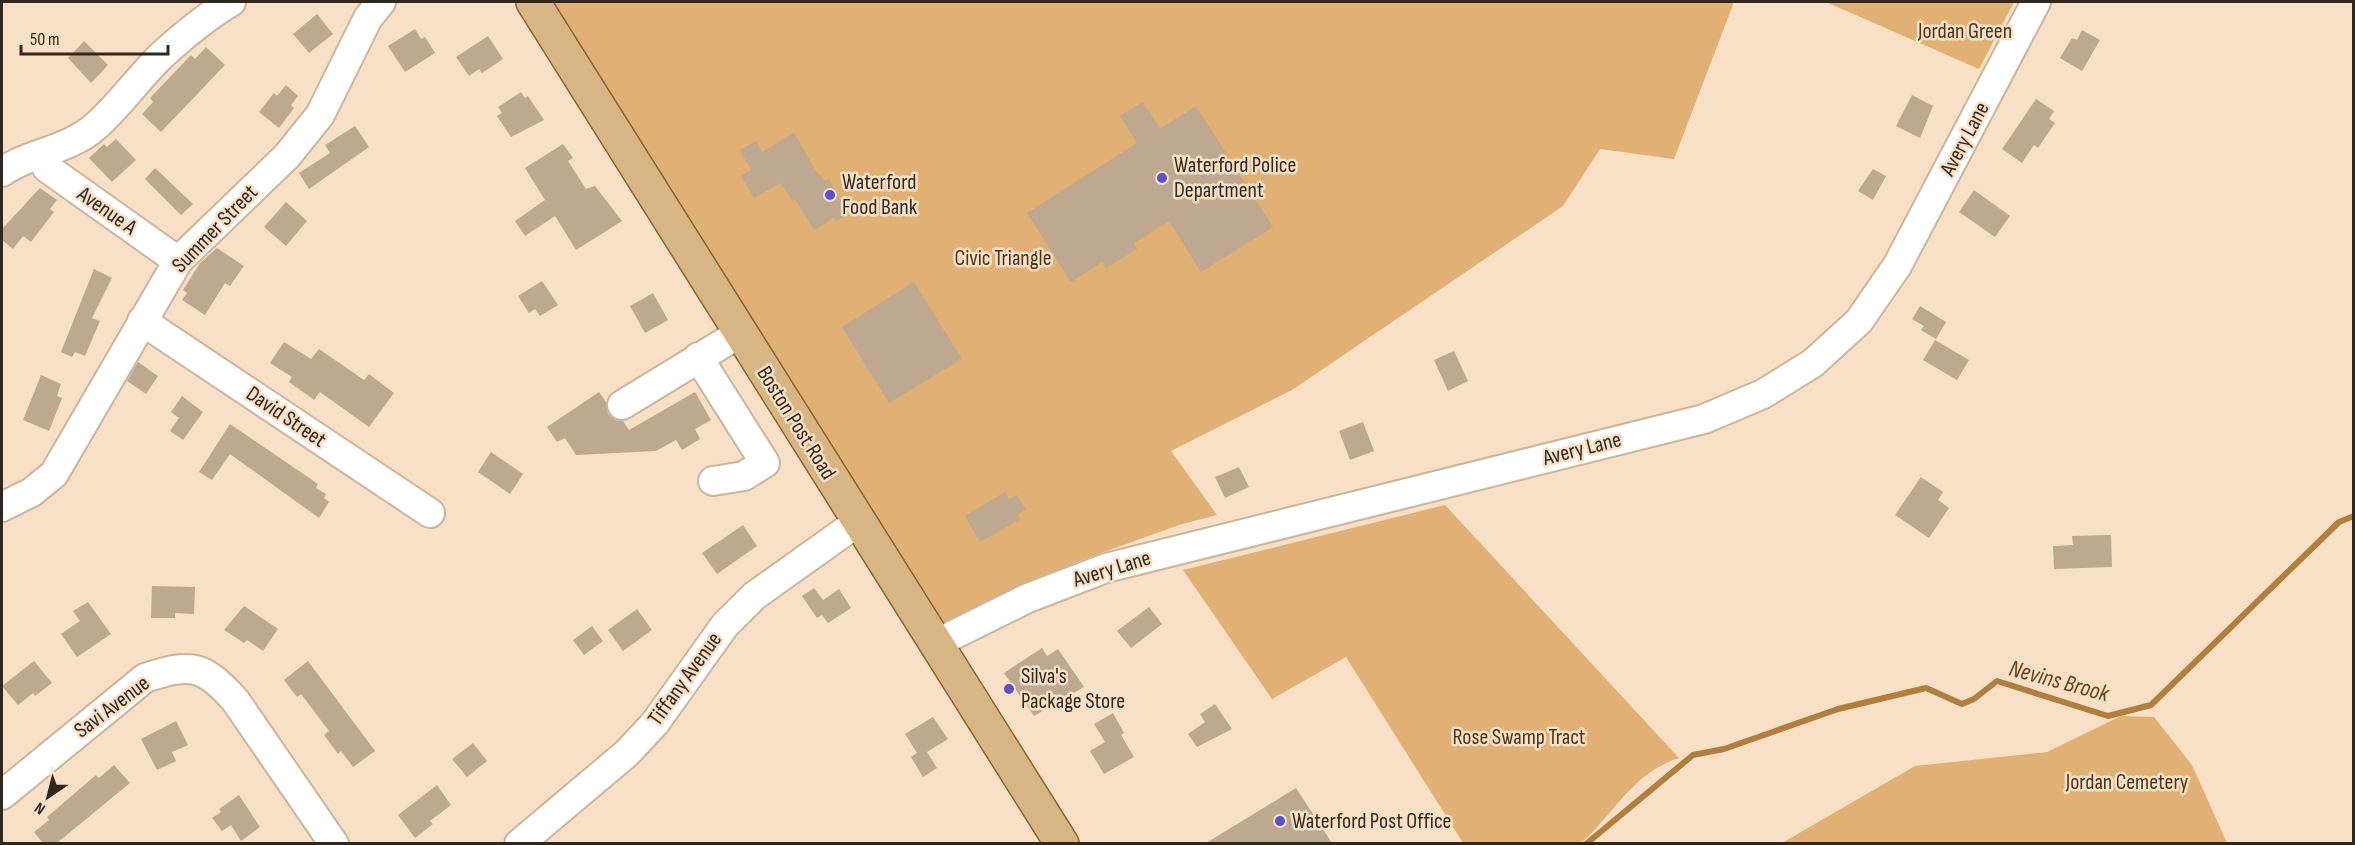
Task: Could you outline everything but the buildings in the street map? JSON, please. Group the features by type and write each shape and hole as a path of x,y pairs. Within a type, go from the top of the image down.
{"main road":[{"name":"Boston Post Road","path":"533,2 1062,843"}],"street":[{"path":"2,172 12,165 44,155 82,137 97,126 162,56 231,2"},
{"name":"Summer Street","path":"2,507 32,492 54,474 178,261 287,156 320,115 368,18 381,2"},
{"name":"Avery Lane","path":"937,644 1028,598 1106,568 1704,419 1763,394 1813,363 1859,321 1891,275 2036,2"},
{"name":"Avenue A","path":"44,155 47,168 178,261"},
{"name":"David Street","path":"142,321 430,513"},
{"path":"622,405 740,333"},
{"path":"698,357 765,463 744,476 713,481"},
{"name":"Tiffany Avenue","path":"526,841 627,753 655,723 725,625 754,596 858,522"},
{"name":"Savi Avenue","path":"2,795 145,678 170,670 194,668 217,680 235,700 334,843"}],"green space":[{"name":"Civic Triangle","path":"547,2 1734,2 1674,159 1600,149 1563,206 1292,390 1171,451 1217,515 1179,525 1079,561 937,643"},
{"name":"Jordan Green","path":"1826,2 2014,2 1979,69"},
{"name":"Rose Swamp Tract","path":"1445,505 1679,758 1649,773 1637,783 1581,843 1463,843 1346,657 1272,699 1183,570"},
{"name":"Jordan Cemetery","path":"2121,716 2154,717 2192,765 2227,843 1782,843 1915,766 2047,752"}],"waterway":[{"name":"Nevins Brook","path":"1586,844 1693,755 1724,749 1838,709 1926,688 1962,704 1974,699 1997,681 2108,716 2151,705 2339,522 2354,516"}],"place":[{"name":"Waterford Police Department","path":"1162,178"},
{"name":"Waterford Food Bank","path":"830,195"},
{"name":"Silva's Package Store","path":"1009,689"},
{"name":"Waterford Post Office","path":"1280,821"}]}
